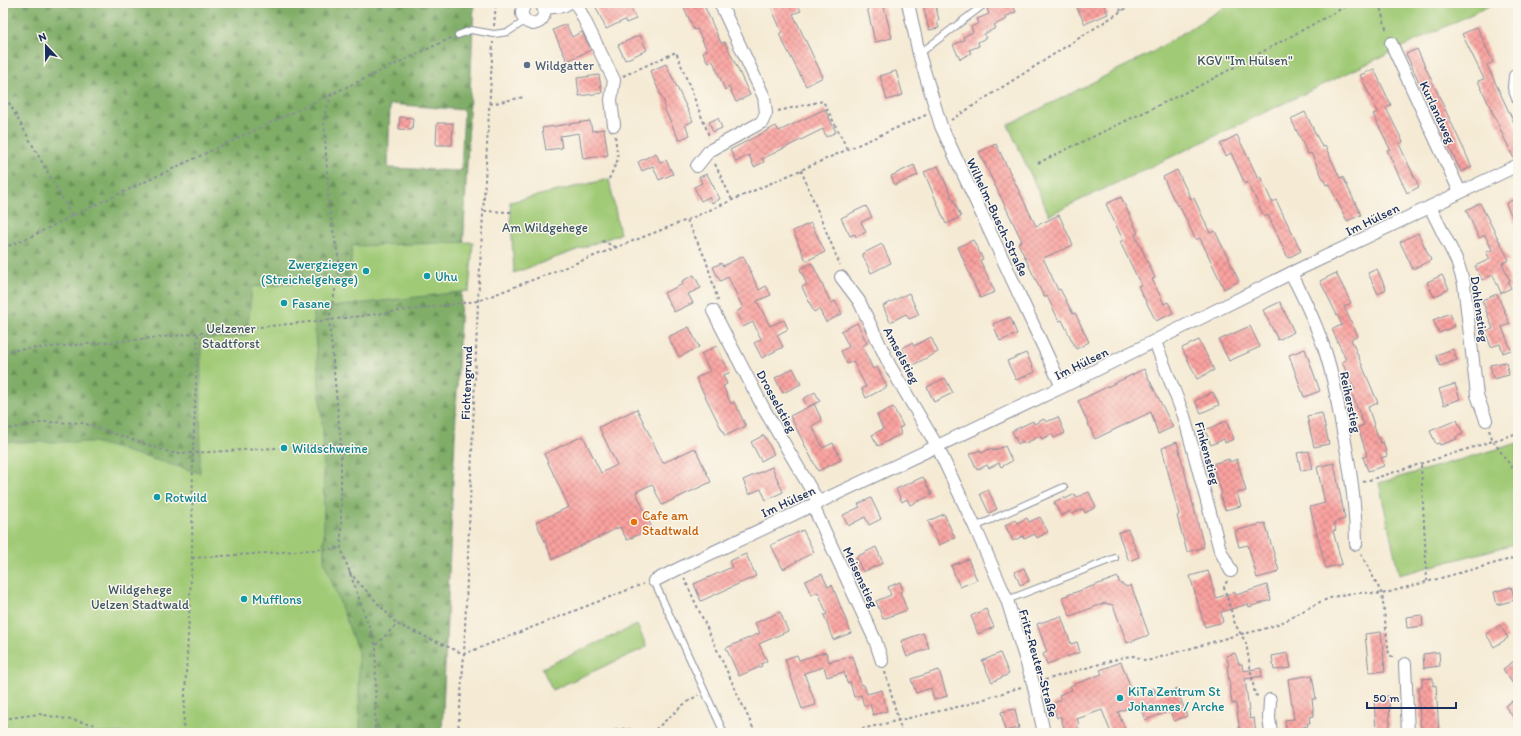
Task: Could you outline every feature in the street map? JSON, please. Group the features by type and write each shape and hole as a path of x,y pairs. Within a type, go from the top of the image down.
{"street":[{"path":"527,3 522,10 522,14 525,21 533,24 540,22 545,15 542,5 563,6 568,3"},
{"path":"576,3 614,80 611,100 614,125"},
{"path":"697,166 709,151 762,122 766,113 764,96 720,3"},
{"name":"Wilhelm-Busch-Straße","path":"908,3 919,54 941,126 1062,387"},
{"name":"Kurlandweg","path":"1391,43 1460,192"},
{"path":"1516,76 1514,88 1518,98"},
{"name":"Im Hülsen","path":"654,581 1062,387 1292,273 1518,165"},
{"name":"Dohlenstieg","path":"1430,207 1457,261 1464,284 1477,395 1486,420"},
{"name":"Reiherstieg","path":"1292,273 1307,303 1327,356 1346,442 1356,523 1356,544"},
{"name":"Amselstieg","path":"841,277 859,301 890,366 937,446"},
{"name":"Drosselstieg","path":"713,311 816,504"},
{"name":"Finkenstieg","path":"1155,342 1184,416 1220,550 1231,571"},
{"name":"Fritz-Reuter-Straße","path":"937,446 1007,600 1033,683 1044,733"},
{"name":"Meisenstieg","path":"816,504 875,640 882,661"},
{"path":"1405,664 1408,733"},
{"path":"1270,700 1269,718 1271,733"}],"lane":[{"path":"919,54 986,3"},
{"path":"458,35 471,30 494,34 508,32 525,21"},
{"path":"975,527 1064,486"},
{"name":"Fritz-Reuter-Straße","path":"1007,600 1115,558"},
{"path":"654,581 724,733"}],"path":[{"name":"Fichtengrund","path":"458,733 464,654 478,301 496,3"},
{"path":"1118,3 1122,11"},
{"path":"941,126 1134,3"},
{"path":"1038,163 1205,83 1352,3"},
{"path":"1379,3 1391,43"},
{"path":"3,248 30,237 458,35"},
{"path":"614,80 676,52 708,134 709,151 732,200"},
{"path":"3,92 72,216"},
{"path":"332,94 324,116 329,210 340,266 329,320 341,444 341,548 376,646 375,733"},
{"path":"490,104 524,97"},
{"path":"766,113 823,101 848,150"},
{"path":"3,351 112,342 329,320 478,301 687,220 936,110"},
{"path":"609,179 618,158 614,125"},
{"path":"800,170 840,262 841,277"},
{"path":"484,211 511,212"},
{"path":"687,220 706,260 718,301 713,311"},
{"path":"602,241 617,247"},
{"path":"183,733 192,558 198,333"},
{"path":"1486,420 1493,441 1518,476"},
{"path":"3,430 45,422 83,423 172,453 341,444"},
{"path":"1352,485 1518,433"},
{"path":"1421,464 1427,581"},
{"path":"1356,544 1382,594 1389,655 1405,664"},
{"path":"192,558 341,548"},
{"path":"844,733 966,705 1033,683 1124,657 1134,656 1147,661 1240,634 1254,632 1287,620 1301,611 1328,598 1347,593 1369,592 1382,594 1518,557"},
{"path":"680,568 755,732 772,733"},
{"path":"348,571 397,624 464,654 654,581"},
{"path":"1231,571 1224,587 1235,624 1246,643 1255,695 1270,700"},
{"path":"376,646 397,624"},
{"path":"882,661 900,721 902,733"},
{"path":"604,733 619,728 630,728 643,733 656,729 683,705 704,692"},
{"path":"3,719 39,714 93,724 105,733"}],"green space":[{"name":"Uelzener Stadtforst","path":"3,3 474,3 442,733 3,733","holes":["390,104 464,110 461,171 388,168"]},
{"name":"KGV \"Im Hülsen\"","path":"1231,3 1495,3 1049,215 1008,125 1151,53"},
{"name":"Am Wildgehege","path":"609,179 620,234 514,273 510,202"},
{"name":"Wildgehege Uelzen Stadtwald","path":"473,242 469,291 313,309 323,435 324,561 358,652 360,733 3,733 3,442 94,442 200,473 201,339 247,336 252,287 350,280 352,246"},
{"path":"1518,443 1518,543 1399,575 1379,483"},
{"path":"637,625 647,647 552,690 542,668"}],"building":[{"path":"594,3 617,3 619,8 629,3 636,19 626,23 625,20 606,29"},
{"path":"682,3 703,3 721,43 725,42 750,95 736,102 729,87 725,90 713,61 708,63 703,52 707,50 697,29 694,30"},
{"path":"769,3 797,3 801,11 793,14 823,77 806,86 779,34 782,32"},
{"path":"866,3 883,3 892,38 875,42"},
{"path":"935,3 939,20 937,21 939,28 929,30 923,5"},
{"path":"1000,3 1012,3 1016,12 1005,17 1007,19 994,25 996,28 984,34 986,38 978,42 979,46 969,50 971,53 960,59 953,45 964,40 963,37 973,32 971,27 979,23 977,19 989,14 987,9"},
{"path":"1088,3 1103,3 1108,14 1085,24 1077,8"},
{"path":"566,24 572,37 582,32 591,50 567,61 553,30"},
{"path":"1477,27 1493,62 1487,65 1518,131 1518,158 1514,159 1478,81 1484,79 1462,34"},
{"path":"640,35 647,50 625,60 618,45"},
{"path":"1417,49 1472,167 1461,172 1406,54"},
{"path":"666,64 693,121 685,125 690,135 679,140 665,110 665,104 650,71"},
{"path":"1374,69 1391,105 1386,108 1403,142 1399,144 1419,187 1407,193 1387,150 1390,149 1373,114 1378,112 1360,75"},
{"path":"896,71 903,95 887,100 880,76"},
{"path":"599,75 602,93 579,96 577,78"},
{"path":"825,109 836,132 826,137 823,129 762,159 764,162 754,167 749,155 736,162 730,150 776,126 779,131"},
{"path":"1305,112 1322,147 1325,146 1340,178 1343,177 1361,215 1347,221 1329,184 1326,185 1311,153 1308,154 1291,119"},
{"path":"400,117 413,118 412,130 399,129"},
{"path":"718,118 722,128 713,132 709,122"},
{"path":"590,121 592,131 604,129 608,155 583,159 579,133 560,136 562,148 546,150 542,128"},
{"path":"437,123 453,123 452,145 436,145"},
{"path":"1237,135 1258,178 1260,176 1272,202 1276,200 1301,251 1288,258 1268,215 1264,217 1248,182 1245,184 1231,153 1226,156 1220,144"},
{"path":"996,144 1036,226 1059,215 1073,245 1043,258 1058,290 1060,289 1073,314 1075,313 1089,342 1076,349 1062,320 1059,321 1047,296 1044,297 1018,243 1022,241 979,152"},
{"path":"656,153 660,162 666,160 673,174 659,180 653,166 642,171 638,162"},
{"path":"914,165 918,175 895,185 891,176"},
{"path":"938,166 961,217 946,224 924,172"},
{"path":"1177,170 1191,199 1194,198 1210,233 1215,231 1239,281 1224,289 1200,238 1196,240 1163,177"},
{"path":"707,174 720,199 712,203 709,197 701,201 694,187 702,183 699,177"},
{"path":"1121,197 1138,233 1135,235 1155,278 1152,279 1164,304 1168,302 1173,313 1156,321 1138,286 1141,285 1120,242 1123,240 1106,204"},
{"path":"1514,199 1518,207 1518,230 1506,204"},
{"path":"1480,203 1509,260 1502,263 1510,281 1508,282 1511,288 1501,293 1493,275 1482,280 1475,266 1490,259 1486,252 1492,250 1485,235 1479,238 1466,210"},
{"path":"866,206 872,217 861,222 866,232 856,237 855,234 850,236 841,218"},
{"path":"811,223 825,252 806,261 793,231"},
{"path":"1418,233 1431,260 1413,269 1400,242"},
{"path":"973,240 983,259 980,260 995,292 980,298 958,247"},
{"path":"882,244 891,263 871,273 862,254"},
{"path":"743,256 759,290 766,286 771,295 757,301 770,326 784,320 788,329 777,335 783,347 762,358 754,343 761,339 753,322 743,327 736,312 743,308 728,277 720,281 713,267 721,263 723,266"},
{"path":"812,263 831,303 835,301 842,314 826,322 819,309 814,312 802,287 807,285 800,269"},
{"path":"1377,269 1386,289 1378,294 1368,273"},
{"path":"1336,273 1351,303 1344,307 1358,336 1351,339 1378,403 1368,407 1380,443 1383,442 1387,456 1381,458 1384,466 1368,471 1363,457 1367,456 1358,427 1364,425 1351,392 1355,390 1342,362 1346,360 1332,329 1342,325 1320,281"},
{"path":"694,275 701,288 688,294 693,303 674,312 664,293 683,284 682,281"},
{"path":"1442,275 1449,289 1434,297 1427,282"},
{"path":"909,293 919,315 909,319 906,314 890,322 883,306"},
{"path":"1497,294 1510,324 1502,327 1511,350 1503,353 1500,344 1491,347 1485,331 1493,329 1482,300"},
{"path":"1280,302 1294,332 1278,340 1263,310"},
{"path":"1450,313 1455,326 1439,333 1433,320"},
{"path":"1010,317 1017,334 1000,341 993,324"},
{"path":"857,323 867,343 862,346 873,369 877,367 887,387 866,398 862,389 866,387 853,361 847,364 841,351 849,347 841,331"},
{"path":"1250,326 1260,347 1229,361 1219,340"},
{"path":"689,327 699,347 679,357 668,337"},
{"path":"931,337 938,352 911,366 902,348 912,343 914,346"},
{"path":"1199,340 1214,370 1197,379 1182,348"},
{"path":"717,346 729,373 723,375 727,384 723,386 731,404 734,402 746,426 725,436 696,378 710,371 701,354"},
{"path":"1305,349 1320,391 1304,397 1289,355"},
{"path":"1453,349 1457,360 1440,366 1436,355"},
{"path":"1026,353 1035,372 1016,380 1007,361"},
{"path":"1506,362 1509,375 1493,379 1490,365"},
{"path":"793,368 801,384 783,393 775,378"},
{"path":"1144,369 1173,427 1158,434 1151,412 1095,439 1078,401"},
{"path":"945,378 953,393 934,402 927,387"},
{"path":"1455,384 1460,399 1444,405 1439,389"},
{"path":"815,392 820,401 808,407 803,399"},
{"path":"1213,392 1219,405 1201,413 1195,401"},
{"path":"814,404 822,420 812,426 823,448 833,443 841,460 818,471 790,416"},
{"path":"893,407 903,426 899,428 901,434 878,446 872,435 883,429 877,415"},
{"path":"637,409 663,463 695,448 711,482 662,505 652,484 636,492 652,528 627,540 620,527 553,559 536,522 569,507 544,454 583,436 601,473 617,465 599,427"},
{"path":"1322,413 1329,444 1314,447 1307,416"},
{"path":"1058,417 1065,433 1054,438 1052,434 1042,439 1040,436 1024,444 1023,441 1018,444 1012,431 1033,421 1034,424 1044,419 1046,422"},
{"path":"1457,420 1463,434 1456,437 1457,439 1440,445 1439,443 1436,444 1430,431"},
{"path":"1226,421 1234,439 1225,443 1224,439 1211,445 1205,430"},
{"path":"764,435 774,454 761,461 751,442"},
{"path":"1177,442 1204,547 1187,552 1177,516 1179,515 1162,448"},
{"path":"1005,446 1012,461 1001,467 999,463 989,468 987,465 977,470 970,454 980,450 981,453 992,448 993,451"},
{"path":"1309,451 1313,469 1301,471 1297,453"},
{"path":"1229,459 1230,462 1237,459 1246,491 1237,493 1241,506 1225,510 1220,495 1222,494 1212,464"},
{"path":"1334,463 1345,519 1334,522 1336,530 1333,531 1342,564 1326,568 1310,507 1325,503 1317,467"},
{"path":"772,467 783,492 766,500 761,489 749,494 743,480"},
{"path":"923,477 932,495 910,505 907,499 902,502 896,489"},
{"path":"988,490 997,509 989,513 980,494"},
{"path":"1089,492 1096,507 1085,513 1083,509 1072,514 1071,511 1061,516 1054,502 1064,497 1065,499 1075,494 1077,497"},
{"path":"871,498 881,519 869,525 865,517 848,526 843,515 860,507 858,504"},
{"path":"944,514 955,538 939,545 928,521"},
{"path":"1040,517 1048,532 1037,538 1035,534 1024,539 1023,536 1013,541 1005,525 1015,520 1017,523 1027,518 1029,522"},
{"path":"1265,523 1279,571 1257,578 1248,545 1239,547 1235,531"},
{"path":"1128,529 1139,557 1129,561 1118,533"},
{"path":"803,530 814,552 783,569 771,545"},
{"path":"876,547 883,563 863,572 856,557"},
{"path":"746,554 756,576 701,601 694,584 732,567 729,561"},
{"path":"968,559 977,580 960,587 951,566"},
{"path":"1024,568 1029,581 1020,585 1015,572"},
{"path":"1208,571 1216,598 1235,592 1236,595 1267,585 1271,600 1249,607 1248,604 1221,612 1223,622 1205,627 1190,576"},
{"path":"822,574 828,587 832,585 851,633 833,640 824,615 827,614 818,592 811,595 805,581"},
{"path":"1118,577 1119,582 1127,587 1131,585 1149,635 1127,643 1113,605 1105,603 1070,616 1062,597"},
{"path":"900,582 903,590 900,592 907,610 883,619 876,601 891,595 888,587"},
{"path":"1511,587 1515,600 1497,605 1494,592"},
{"path":"986,609 994,627 978,634 971,616"},
{"path":"780,612 788,631 759,644 767,661 761,664 762,666 739,676 726,648 760,633 755,623"},
{"path":"1422,615 1423,626 1407,628 1406,617"},
{"path":"1061,616 1071,644 1077,642 1080,652 1047,664 1043,654 1047,652 1037,624"},
{"path":"1500,625 1508,638 1494,647 1486,634"},
{"path":"1381,632 1385,671 1369,672 1365,634"},
{"path":"923,633 929,648 907,657 901,641"},
{"path":"826,652 829,662 853,656 861,685 864,685 867,694 882,690 887,711 873,715 870,704 864,706 861,695 854,697 850,682 847,683 844,672 827,677 824,667 804,673 816,705 802,709 785,659 797,655 799,660"},
{"path":"1439,652 1440,666 1424,668 1423,654"},
{"path":"1000,653 1009,674 992,682 982,661"},
{"path":"1235,653 1239,664 1242,664 1243,671 1261,668 1262,676 1245,679 1250,719 1254,718 1256,733 1240,733 1236,703 1232,704 1227,666 1229,666 1226,656"},
{"path":"1288,653 1291,668 1274,670 1272,656"},
{"path":"1518,658 1518,691 1503,669"},
{"name":"KiTa Zentrum St Johannes / Arche","path":"1121,662 1134,696 1154,688 1157,696 1177,689 1187,716 1174,721 1170,711 1145,720 1139,704 1118,712 1125,729 1111,733 1102,710 1077,719 1079,724 1077,725 1080,733 1066,733 1060,716 1057,718 1052,704 1061,700 1059,695 1072,690 1070,686 1102,674 1100,670"},
{"path":"939,670 947,696 934,700 931,688 916,693 911,679"},
{"path":"1312,675 1316,699 1312,699 1314,716 1309,717 1310,723 1307,723 1308,726 1303,727 1304,733 1287,733 1285,720 1294,719 1288,679"},
{"path":"1433,678 1433,686 1436,685 1439,733 1421,733 1418,687 1422,687 1422,679"},
{"path":"1389,696 1389,733 1376,733 1374,697"},
{"path":"1518,697 1518,724 1505,706"},
{"path":"1015,709 1019,728 1005,731 1001,712"}],"place":[{"name":"Wildgatter","path":"527,65"},
{"name":"Zwergziegen (Streichelgehege)","path":"366,271"},
{"name":"Uhu","path":"427,276"},
{"name":"Fasane","path":"284,303"},
{"name":"Wildschweine","path":"284,448"},
{"name":"Rotwild","path":"157,497"},
{"name":"Cafe am Stadtwald","path":"634,522"},
{"name":"Mufflons","path":"244,599"},
{"name":"KiTa Zentrum St Johannes / Arche","path":"1120,698"}]}
